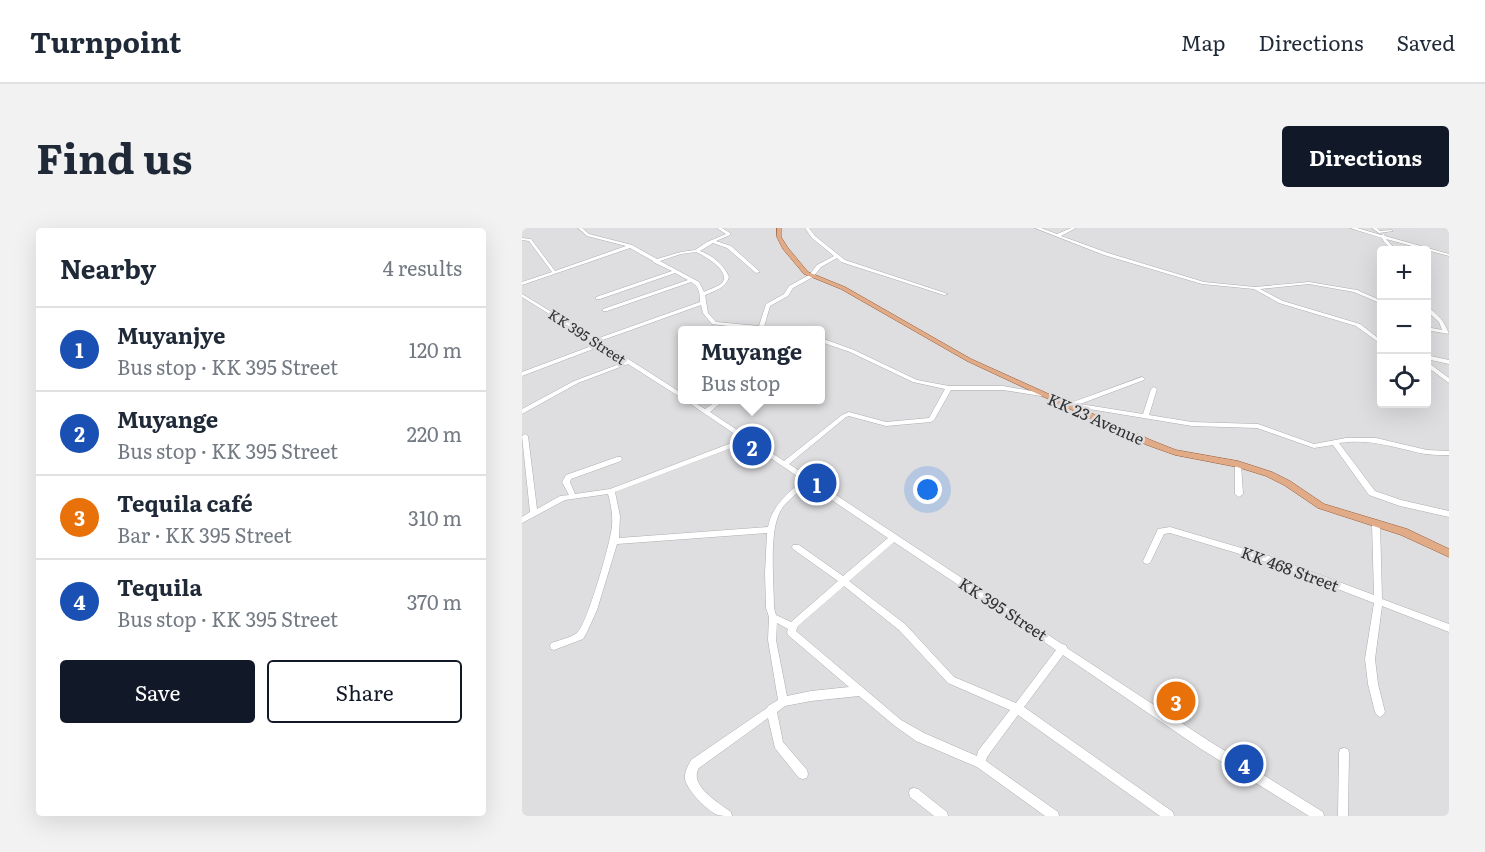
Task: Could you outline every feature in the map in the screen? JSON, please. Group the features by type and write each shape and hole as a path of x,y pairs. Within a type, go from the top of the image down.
{"main road":[{"name":"KK 23 Avenue","path":"778,228 786,249 802,270 811,276 843,288 969,360 1057,402 1175,452 1238,464 1287,483 1321,506 1404,532 1449,553"}],"street":[{"path":"580,228 588,235 630,246 700,286 701,303 708,318 714,323 749,326"},
{"path":"656,261 696,251 729,234 719,228"},
{"path":"807,228 813,237 843,261 946,294"},
{"path":"1037,228 1107,254 1204,283 1255,288 1305,283 1355,291 1377,301"},
{"path":"1057,236 1074,228"},
{"path":"1352,228 1449,255"},
{"path":"1374,228 1380,232 1390,246"},
{"path":"1380,232 1391,231"},
{"path":"522,239 530,240 554,272"},
{"path":"712,241 729,247 758,272"},
{"path":"522,284 630,246"},
{"path":"696,251 707,255 727,275 724,283 702,295"},
{"path":"761,326 768,305 811,276 819,266 838,256"},
{"path":"598,298 676,272"},
{"path":"605,310 691,280"},
{"path":"1255,288 1289,305 1358,326 1377,340"},
{"name":"KK 395 Street","path":"522,296 600,342 627,363 678,394"},
{"path":"522,374 701,303"},
{"path":"1431,312 1441,321 1447,333"},
{"path":"1431,329 1447,333"},
{"path":"825,341 852,351 915,381 949,388 1004,388 1041,394"},
{"path":"1431,358 1449,362"},
{"path":"522,412 571,384 627,363"},
{"path":"1431,367 1449,381"},
{"path":"1074,403 1142,379"},
{"path":"784,465 849,414 886,424 930,420 949,388"},
{"path":"1146,415 1154,389"},
{"path":"1057,402 1192,424 1258,426 1314,446 1360,439 1376,440 1436,453 1449,451"},
{"name":"KK 395 Street","path":"695,404 1205,745 1320,816"},
{"path":"705,412 715,404"},
{"path":"525,436 534,513"},
{"path":"522,520 573,496 611,491 747,440"},
{"path":"1335,442 1372,493 1400,503 1449,514"},
{"path":"573,496 566,482 568,477 619,459"},
{"path":"1238,464 1239,494"},
{"path":"783,702 772,640 771,530 774,514 808,480"},
{"path":"554,646 580,636 585,629 611,557 618,516 611,491"},
{"path":"1376,523 1378,601 1370,659 1380,712"},
{"name":"KK 468 Street","path":"1147,561 1161,531 1165,529 1272,560 1449,628"},
{"path":"614,541 771,530"},
{"path":"894,537 792,627 791,632 898,723 920,737 981,763 1054,816"},
{"path":"796,547 844,580 902,627 951,680 1017,708 1169,816"},
{"path":"772,617 792,627"},
{"path":"981,763 982,754 1063,648"},
{"path":"727,816 695,788 689,779 690,769 783,702 811,696 860,691"},
{"path":"771,709 779,744 803,774"},
{"path":"1343,816 1344,753"},
{"path":"914,793 943,816"}],"place":[{"name":"Muyange","path":"752,446"},
{"name":"Muyanjye","path":"817,483"},
{"name":"Tequila café","path":"1176,701"},
{"name":"Tequila","path":"1244,764"}]}
